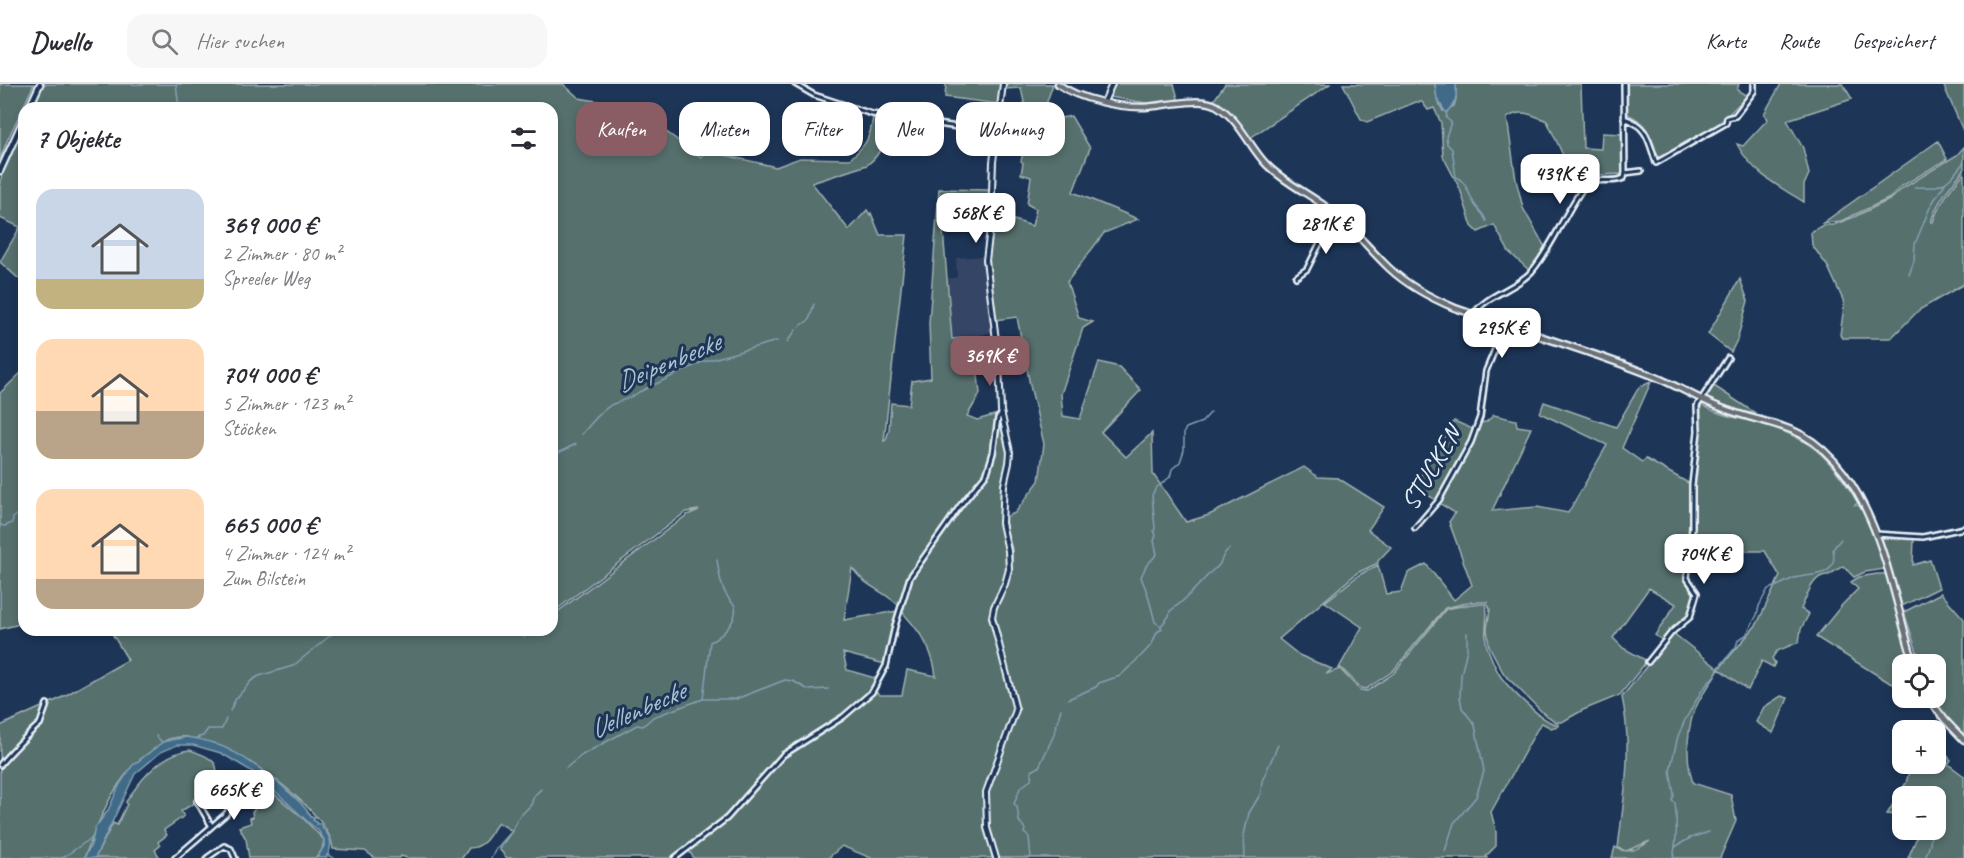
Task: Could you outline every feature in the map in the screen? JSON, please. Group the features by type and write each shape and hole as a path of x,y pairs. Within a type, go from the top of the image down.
{"main road":[{"path":"32,102 40,84"},
{"path":"1058,84 1070,91 1104,102 1136,107 1200,102 1216,105 1239,125 1264,162 1282,178 1335,213 1384,263 1410,285 1440,302 1652,375 1737,414 1787,426 1818,445 1836,463 1853,487 1876,534 1911,654"},
{"path":"0,171 18,131"},
{"path":"1936,708 1964,740"}],"street":[{"path":"795,84 814,95 872,114 956,127"},
{"path":"1001,102 1003,84"},
{"path":"1104,102 1112,84"},
{"path":"1474,314 1481,304 1511,289 1531,272 1583,188 1591,181 1624,178 1624,84"},
{"path":"1624,118 1641,126 1652,148 1656,163 1726,123 1727,118 1735,116 1754,91 1754,84"},
{"path":"994,156 991,221 986,260 999,364 1001,415 1010,458 1004,482 1002,518 1009,568 1005,584 993,609 992,621 1016,710 986,792 987,828 996,858"},
{"path":"1624,173 1641,171"},
{"path":"1296,277 1310,264 1335,213"},
{"name":"STUCKEN","path":"1415,528 1439,500 1471,442 1480,417 1486,371 1505,325"},
{"path":"1648,662 1672,632 1690,616 1697,593 1687,578 1692,528 1692,485 1698,431 1697,406 1728,358"},
{"path":"675,858 727,818 783,756 843,717 875,688 886,666 910,577 963,501 988,470 998,418 1001,415"},
{"path":"1876,534 1923,537 1964,528"},
{"path":"0,765 34,727 40,724 47,704"},
{"path":"175,858 226,814 233,803 243,797"},
{"path":"197,801 211,825"},
{"path":"207,858 221,846 231,849 235,858"}],"shaded area":[{"path":"1435,84 1456,84 1455,100 1446,113 1437,99"},
{"path":"982,256 992,332 974,337 952,339 946,279 957,277 956,258"},
{"path":"186,737 213,743 236,753 280,784 301,803 311,817 315,818 313,820 317,824 323,824 322,828 328,834 330,841 330,849 326,858 317,858 324,846 324,840 318,830 276,792 259,780 253,772 221,753 193,745 177,745 161,752 135,774 95,858 84,858 91,845 95,828 108,810 120,784 132,766 163,742"}],"green space":[{"path":"0,84 34,84 25,102 18,102 18,118 0,160"},
{"path":"42,84 563,84 579,98 602,102 576,102 576,156 667,156 667,132 679,141 679,156 729,156 776,167 800,158 850,159 853,156 863,156 863,146 870,131 873,117 875,117 876,156 867,165 812,183 849,230 867,210 870,215 871,213 880,235 907,235 884,441 889,430 891,403 909,405 912,381 931,378 929,323 939,189 989,190 990,203 941,206 952,339 974,337 980,394 967,416 977,420 998,414 1008,458 1002,485 1001,523 1007,569 997,597 1002,598 1012,563 1005,517 1015,513 1039,481 1044,444 1017,317 995,320 988,257 993,213 1032,226 1036,209 1027,204 1031,177 1021,174 1022,156 1065,156 1065,117 1071,116 1090,148 1073,192 1138,219 1104,233 1067,282 1079,318 1093,322 1083,328 1061,394 1063,416 1080,419 1099,362 1119,367 1141,390 1101,432 1126,457 1152,433 1153,474 1186,522 1209,515 1304,467 1318,477 1338,478 1384,507 1368,530 1391,547 1378,563 1357,573 1279,639 1299,655 1332,669 1326,674 1340,669 1360,690 1367,691 1394,673 1446,609 1486,604 1487,647 1499,674 1528,705 1545,719 1558,724 1551,728 1542,723 1539,726 1491,812 1496,831 1496,846 1486,856 1487,858 998,858 986,817 996,858 871,858 842,846 828,858 694,858 688,850 727,819 788,753 830,728 875,691 880,695 902,695 907,670 936,676 925,642 899,605 868,584 852,568 844,620 898,611 885,664 843,653 847,670 878,679 869,693 843,715 782,754 725,818 673,858 507,858 499,849 512,831 498,822 483,843 469,848 462,858 407,858 401,856 400,858 375,858 365,851 333,849 330,838 315,815 268,774 253,764 183,737 164,742 127,773 110,800 84,858 0,858 0,726 59,699 128,660 114,636 558,636 558,612 687,515 699,510 686,512 558,608 558,102 34,102"},
{"path":"946,84 1002,84 999,102 945,97"},
{"path":"1004,84 1053,84 1047,102 1024,102 1021,88 1004,89"},
{"path":"1116,84 1174,84 1179,102 1146,103 1109,97"},
{"path":"1225,84 1330,84 1250,138 1237,120 1214,100"},
{"path":"1343,84 1435,84 1437,99 1443,111 1454,106 1456,84 1581,84 1583,148 1601,149 1602,133 1623,134 1624,174 1597,175 1579,189 1547,121 1522,113 1507,118 1516,180 1523,208 1546,249 1530,271 1509,252 1494,225 1478,232 1472,226 1460,189 1443,156 1441,123 1434,108 1428,110 1422,102 1416,102 1367,122 1361,119"},
{"path":"1627,84 1739,84 1737,90 1747,96 1715,128 1659,159 1645,127 1627,114"},
{"path":"1781,84 1843,84 1852,99 1787,120 1803,148 1809,174 1804,185 1804,202 1757,170 1737,144 1743,146 1768,119 1764,114"},
{"path":"1943,84 1964,84 1964,133"},
{"path":"18,136 18,226 0,218 0,182"},
{"path":"1938,141 1947,159 1902,186 1890,198 1841,221 1823,223"},
{"path":"1964,147 1964,170 1940,201 1931,222 1946,196 1964,173 1964,284 1919,310 1891,338 1842,338 1840,335 1843,300 1828,267 1812,245 1811,232 1823,225 1833,225 1854,217 1891,199 1903,188 1957,155"},
{"path":"18,230 18,278 0,262"},
{"path":"1740,279 1748,301 1737,340 1731,352 1708,334"},
{"path":"18,376 18,624 0,629 0,393"},
{"path":"1651,382 1622,448 1642,462 1646,459 1690,484 1696,448 1688,578 1698,591 1692,613 1663,641 1655,635 1676,604 1649,588 1613,638 1623,648 1647,661 1620,695 1583,710 1562,722 1556,722 1543,713 1504,674 1489,646 1487,629 1490,609 1487,602 1471,602 1445,608 1393,671 1366,689 1361,688 1339,668 1362,627 1325,602 1359,575 1378,565 1386,594 1401,592 1408,573 1426,564 1454,600 1472,585 1449,522 1455,513 1439,503 1480,423 1486,422 1494,415 1516,420 1517,426 1531,428 1492,511 1537,507 1568,513 1607,445 1540,413 1544,402 1616,427 1639,387"},
{"path":"1711,384 1755,413 1736,411 1705,399"},
{"path":"1701,404 1720,413 1789,434 1816,450 1827,460 1847,486 1858,503 1855,505 1862,506 1880,550 1885,569 1865,572 1854,577 1843,566 1815,581 1801,609 1809,614 1801,629 1799,642 1777,651 1772,658 1775,663 1773,667 1762,661 1748,690 1719,669 1757,624 1780,576 1765,551 1721,551 1715,561 1694,553 1696,457"},
{"path":"1454,421 1475,430 1437,501 1414,486"},
{"path":"1884,534 1914,538 1913,565 1930,560 1939,588 1902,606 1880,537"},
{"path":"1886,574 1909,654 1892,654 1892,684 1816,637 1858,589 1851,582 1859,577"},
{"path":"1941,593 1964,619 1964,738 1938,708 1946,708 1946,654 1913,654 1917,652 1904,612"},
{"path":"1673,633 1719,669 1699,701 1691,720 1688,741 1690,773 1693,783 1731,795 1736,821 1720,858 1612,858 1615,847 1625,851 1618,848 1627,754 1622,697","holes":["1650,841 1637,849 1627,851"]},
{"path":"1781,696 1788,698 1773,733 1756,722 1764,707"},
{"path":"190,750 214,763 219,787 197,798 196,802 181,811 184,816 164,830 167,835 158,842 160,846 155,850 160,858 95,858 113,823 117,825 126,802 152,769 170,756"},
{"path":"1946,754 1951,760 1948,764 1964,776 1964,858 1908,858 1916,840 1946,840 1946,786 1904,786 1908,774 1946,774"},
{"path":"270,790 299,814 324,840 322,850 316,858 249,858 246,839 239,827 251,823 250,818 253,817 252,812 255,809 251,798"}],"waterway":[{"path":"176,84 178,102"},
{"path":"1447,112 1446,118 1451,122 1446,137 1447,144 1452,149 1456,177 1465,186 1486,221"},
{"path":"1909,275 1914,261 1915,244 1931,205 1946,182 1964,162"},
{"path":"1914,187 1932,187 1944,183"},
{"path":"799,327 809,320 814,304"},
{"path":"787,342 796,330"},
{"name":"Deipenbecke","path":"582,434 601,413 613,404 702,362 777,341"},
{"path":"1068,699 1096,687 1099,683 1120,676 1152,644 1157,632 1162,629 1155,622 1141,577 1146,566 1157,554 1154,541 1156,535 1152,495 1156,488 1170,477 1172,469 1180,462 1184,450 1186,428 1202,422 1211,412"},
{"name":"Deipenbecke","path":"558,453 576,444"},
{"path":"0,525 5,526 12,523 13,518 18,514"},
{"path":"1673,858 1676,817 1675,803 1672,801 1674,795 1670,770 1678,736 1685,720 1702,690 1736,647 1738,640 1746,635 1768,589 1794,578 1816,575 1828,570 1834,559 1833,549 1841,539"},
{"path":"1161,626 1170,611 1218,566 1229,549"},
{"name":"Uellenbecke","path":"566,768 582,755 637,725 643,726 653,717 703,699 710,642 728,627 735,611 735,606 722,585 717,560"},
{"path":"1445,851 1454,823 1476,797 1484,771 1475,725 1462,708 1460,697 1467,633"},
{"name":"Deipenbecke","path":"230,711 235,700 251,681 259,676 293,666 330,636"},
{"path":"703,699 736,699 785,680 793,681 807,689"},
{"path":"809,690 828,689"},
{"path":"1031,858 1029,837 1024,833 1025,829 1019,821 1017,806 1014,804 1020,788 1031,780 1032,771 1039,767 1053,737 1061,709"},
{"name":"Deipenbecke","path":"196,738 203,736 208,729 222,729 226,719"},
{"path":"156,736 162,742"},
{"path":"1245,858 1244,835 1249,813 1261,793 1262,781 1278,745"},
{"name":"Uellenbecke","path":"491,858 541,789"},
{"path":"1675,847 1690,838 1709,832"},
{"path":"62,858 93,837"},
{"path":"1925,858 1930,840"},
{"name":"Uellenbecke","path":"327,855 334,858"}]}
